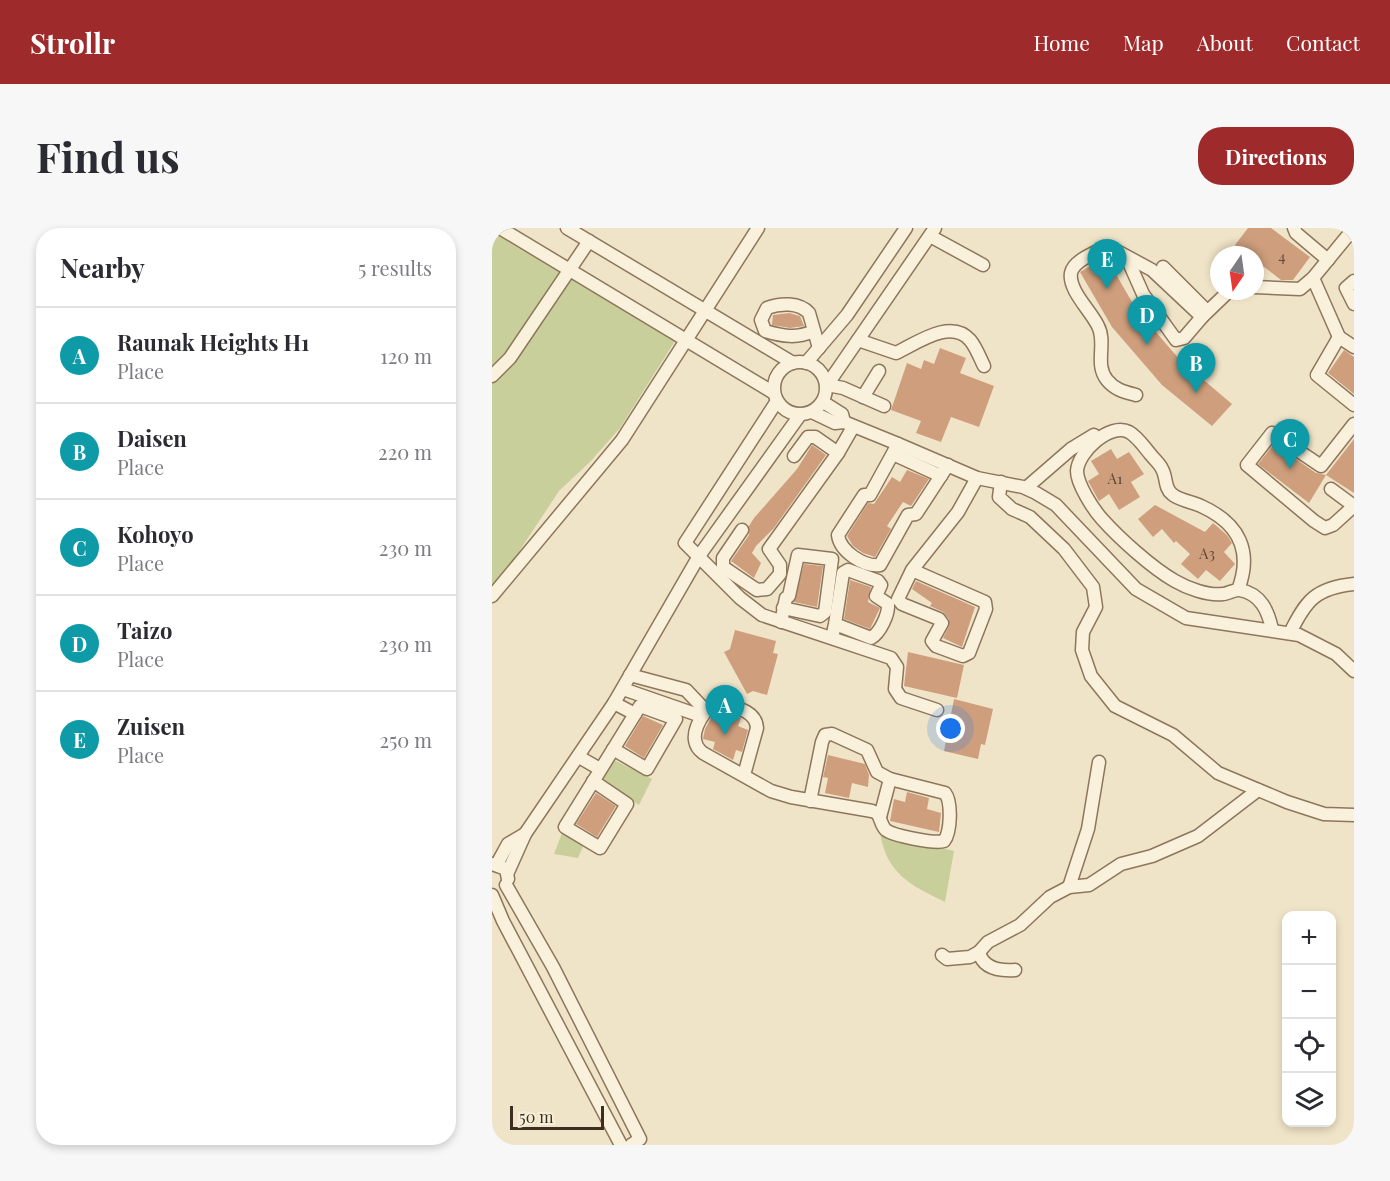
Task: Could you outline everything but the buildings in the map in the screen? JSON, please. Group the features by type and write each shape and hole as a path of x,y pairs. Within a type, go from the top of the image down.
{"street":[{"path":"500,228 685,339 776,397 791,413 806,413 835,423 849,425 944,470 1026,488 1056,505 1137,589 1186,618 1290,633 1336,654 1354,671"},
{"path":"567,228 793,363 806,363 820,371 826,385"},
{"path":"492,596 622,440 758,228"},
{"path":"806,363 847,315 906,228"},
{"path":"1294,228 1328,260"},
{"path":"1264,287 1300,289 1313,278 1354,228"},
{"path":"631,1145 640,1139 553,967 506,885 508,872 525,834 623,689 699,556 806,413 823,402 826,385 932,232 983,265"},
{"path":"492,376 510,357 588,241"},
{"path":"1136,395 1117,389 1106,380 1101,368 1100,329 1072,283 1071,272 1075,265 1104,248 1115,250 1152,270 1204,314"},
{"path":"1127,258 1143,294 1176,340 1184,338 1219,300"},
{"path":"1163,267 1204,314"},
{"path":"1313,278 1339,337 1354,347"},
{"path":"1354,281 1346,288 1354,304"},
{"path":"858,340 896,353 946,330 958,331 971,340 984,366"},
{"path":"813,331 819,348"},
{"path":"1339,337 1317,375 1354,405"},
{"path":"793,363 780,371 776,378 776,397 685,543 740,598 762,615 891,658 897,667 895,689 901,698 936,710"},
{"path":"863,397 879,371"},
{"path":"826,385 843,388 884,406"},
{"path":"823,402 842,414 849,425"},
{"path":"1331,489 1354,506 1333,525 1325,528 1247,465 1272,433 1321,466 1354,424"},
{"path":"742,530 723,558 723,567 757,590 767,589 780,574 780,565 769,549 838,453 849,425"},
{"path":"1238,590 1244,574 1245,555 1241,540 1221,516 1172,495 1166,485 1163,470 1136,437 1127,430 1114,431 1091,443 1080,460 1077,472 1084,490 1101,518 1174,580 1194,589 1222,594 1238,590 1255,597 1267,609 1272,629"},
{"path":"1026,488 1071,449 1094,435"},
{"path":"794,456 808,437 815,437 838,453"},
{"path":"896,449 870,495 864,495 838,535 845,551 873,566 880,565 908,515 916,514 944,470"},
{"path":"912,570 985,602 986,609 969,653 963,656 936,646 932,641 942,623 939,619 902,604 898,599 912,570 958,512 977,478"},
{"path":"1001,482 999,497 1003,502 1030,517 1064,549 1093,587 1096,607 1083,632 1082,650 1091,676 1115,706 1173,735 1218,773 1324,814 1354,814"},
{"path":"781,622 783,608 798,555 832,559 834,563 825,612 820,616 783,608"},
{"path":"832,638 843,573 848,570 878,581 880,585 876,596 878,600 888,604 889,609 876,635 871,638 835,624"},
{"path":"1290,633 1304,605 1314,597 1333,586 1354,584"},
{"path":"630,675 686,690 703,713"},
{"path":"623,689 703,713"},
{"path":"744,775 757,728 756,720 748,712 716,702 703,713 695,737 699,751 744,775 761,788 810,801 872,811 880,817"},
{"path":"614,703 635,714"},
{"path":"593,781 627,804 600,848 565,827 600,769 640,706 676,719 647,769 613,749"},
{"path":"810,801 822,742 828,734 867,750 877,772 890,779 945,793 949,799 948,835 944,842 936,843 888,832 882,825 880,817 890,779"},
{"path":"579,757 600,769"},
{"path":"1069,887 1088,829 1099,762"},
{"path":"942,955 947,959 970,957 979,952 987,942 1020,925 1050,897 1069,887 1089,885 1121,864 1152,856 1198,836 1258,790"},
{"path":"508,872 494,864 507,844 525,834"},
{"path":"506,885 492,892 503,921 621,1145"},
{"path":"979,952 981,959 989,966 1001,971 1015,970"}],"green space":[{"path":"492,232 675,341 620,428 591,461 559,491 514,559 492,584"},
{"path":"612,759 652,779 639,805 600,779"},
{"path":"562,833 585,842 578,858 554,854"},
{"path":"880,833 954,851 945,902 911,884 894,868 883,847"}],"place":[{"name":"Zuisen","path":"1107,289"},
{"name":"Taizo","path":"1147,345"},
{"name":"Daisen","path":"1196,393"},
{"name":"Kohoyo","path":"1290,469"},
{"name":"Raunak Heights H1","path":"725,735"}]}
